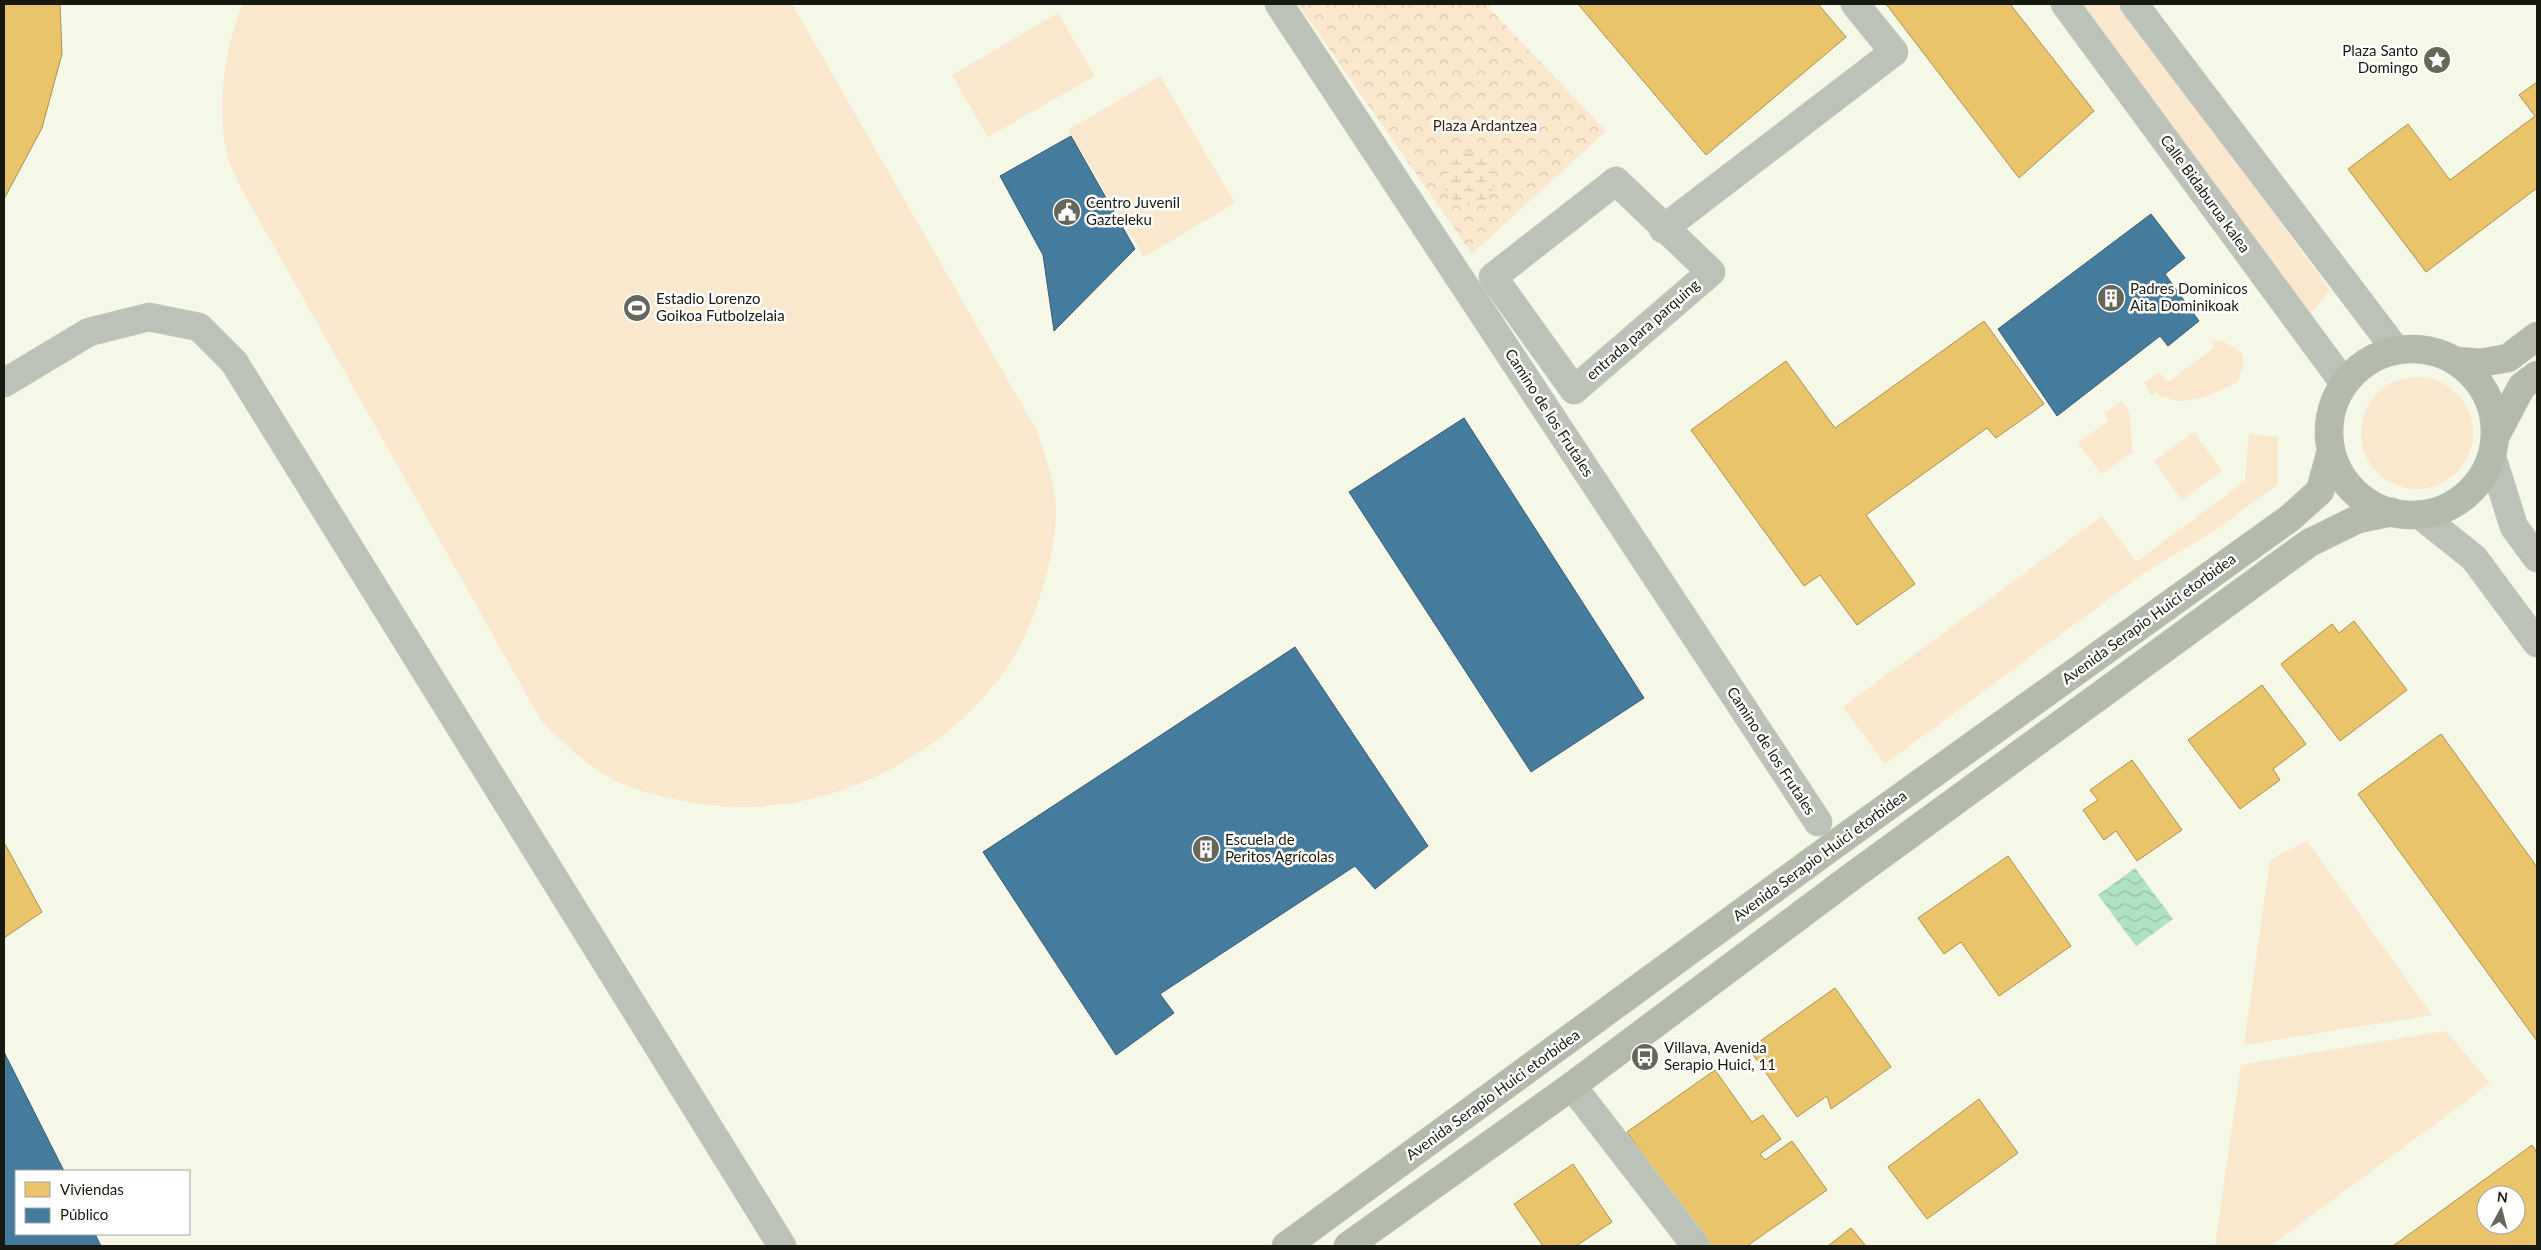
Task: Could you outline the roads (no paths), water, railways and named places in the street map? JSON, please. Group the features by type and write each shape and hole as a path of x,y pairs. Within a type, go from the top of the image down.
{"main road":[{"path":"2537,336 2508,358 2480,362 2457,361 2438,352 2417,348 2396,350 2376,357 2358,368 2344,383 2334,404 2329,428 2331,451 2339,471 2351,488 2370,505 2392,512 2420,515 2444,509 2465,497 2482,479 2494,446 2522,386 2537,375"},
{"path":"2457,361 2494,412 2494,446"},
{"name":"Avenida Serapio Huici etorbidea","path":"1286,1246 1834,845 2290,518 2320,491 2331,451"},
{"path":"1348,1246 1572,1086 1854,875 2309,544 2358,519 2392,512"}],"street":[{"name":"Camino de los Frutales","path":"1279,4 1818,822"},
{"path":"1663,229 1894,52 1855,4"},
{"name":"Calle Bidaburua kalea","path":"2066,4 2344,383"},
{"path":"2134,4 2396,350"},
{"name":"entrada para parquing","path":"1616,182 1663,229 1711,272 1574,390 1493,277 1616,182"},
{"path":"4,383 89,332 149,317 199,327 234,362 782,1246"},
{"path":"2494,446 2514,527 2537,558"},
{"path":"2420,515 2474,558 2537,643"},
{"path":"1572,1086 1696,1246"}],"water":[{"path":"2135,868 2173,919 2136,946 2098,895"}],"place":[{"name":"Plaza Santo Domingo","path":"2437,60"},
{"name":"Centro Juvenil Gazteleku","path":"1067,212"},
{"name":"Padres Dominicos Aita Dominikoak","path":"2111,298"},
{"name":"Estadio Lorenzo Goikoa Futbolzelaia","path":"637,308"},
{"name":"Escuela de Peritos Agrícolas","path":"1206,849"},
{"name":"Villava, Avenida Serapio Huici, 11","path":"1645,1057"}],"park label":[{"name":"Plaza Ardantzea","path":"1485,126"}]}
